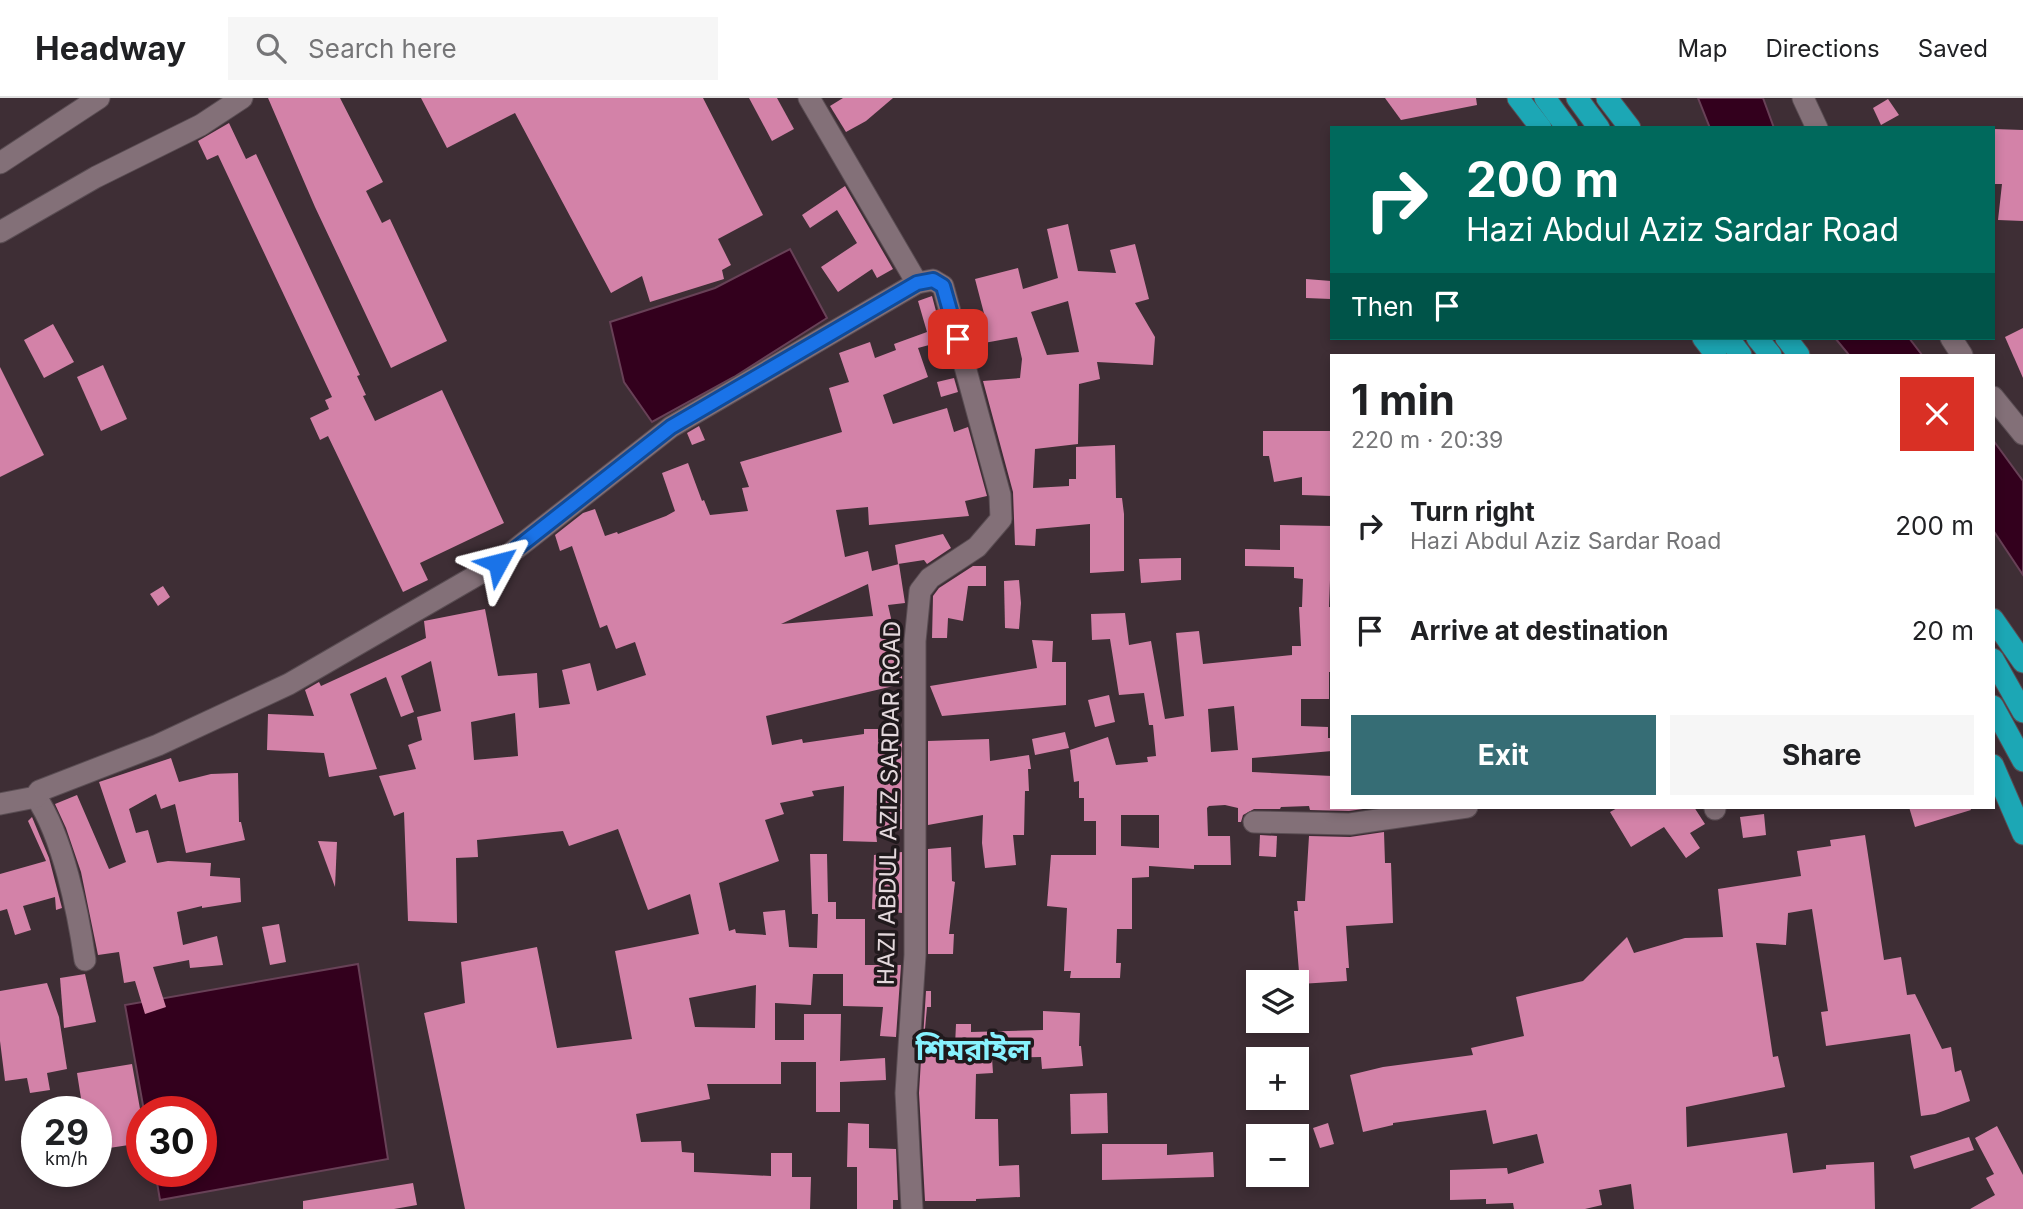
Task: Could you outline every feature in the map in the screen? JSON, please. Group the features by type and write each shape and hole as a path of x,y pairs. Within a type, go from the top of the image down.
{"highway":[{"path":"1518,98 1539,126"},
{"path":"1545,98 1566,126"},
{"path":"1577,98 1598,126"},
{"path":"1607,98 1631,126"},
{"path":"1619,98 1632,126"},
{"path":"1705,340 1715,354"},
{"path":"1730,340 1740,354"},
{"path":"1759,340 1770,354"},
{"path":"1788,340 1798,354"},
{"path":"1995,622 2023,662"},
{"path":"1995,663 2023,712"},
{"path":"1995,710 2023,761"},
{"path":"1995,770 2023,834"}],"street":[{"path":"0,163 99,98"},
{"path":"0,232 96,177 201,125 242,98"},
{"path":"36,797 39,791 158,745 289,684 498,563 671,427 925,281 809,98"},
{"path":"1803,98 1815,126"},
{"name":"HAZI ABDUL AZIZ SARDAR ROAD","path":"912,1209 906,1093 915,955 915,641 920,591 930,578 977,547 1001,519 1000,495 943,286 925,281"},
{"path":"1995,399 2023,434"},
{"path":"0,804 36,797"},
{"path":"36,797 46,811 66,869 85,960"},
{"path":"1254,822 1350,824 1453,809"}],"shaded area":[{"path":"1698,98 1763,98 1773,126 1709,126"},
{"path":"790,249 827,318 734,377 652,422 624,382 610,322 715,288"},
{"path":"1837,340 1911,340 1921,354 1848,354"},
{"path":"1995,443 2023,481 2023,575 1995,533"},
{"path":"358,964 388,1159 160,1200 158,1187 217,1187 217,1096 141,1096 125,1005"}],"building":[{"path":"268,98 340,98 383,182 366,191 382,223 390,219 447,341 391,368 315,207"},
{"path":"421,98 703,98 763,215 718,239 731,265 722,270 724,279 650,302 642,276 611,293 515,113 447,148"},
{"path":"749,98 777,98 794,129 772,141"},
{"path":"843,98 893,98 866,121 846,132 830,106"},
{"path":"1385,98 1476,98 1477,105 1401,120"},
{"path":"1888,99 1899,115 1881,125 1873,108"},
{"path":"229,123 246,159 256,154 360,375 357,376 366,395 363,396 375,421 442,390 504,523 420,563 428,580 403,592 328,436 320,440 310,418 329,409 325,400 332,397 218,155 207,160 198,141"},
{"path":"1995,129 2023,130 2023,221 1998,220 2002,184 1995,184"},
{"path":"845,186 893,269 877,278 872,269 838,292 821,267 857,243 837,210 810,228 802,215"},
{"path":"1068,224 1078,271 1116,273 1110,250 1135,244 1149,299 1135,303 1155,337 1153,365 1097,362 1100,379 1079,384 1078,444 1035,449 1033,488 1069,486 1069,479 1076,479 1076,447 1115,445 1116,498 1122,498 1124,514 1124,571 1090,573 1090,524 1036,529 1035,546 1015,545 1013,492 983,381 1020,378 1022,359 1017,337 973,345 968,324 986,321 975,279 1018,268 1023,289 1058,278 1047,229","holes":["1068,301 1079,352 1047,355 1031,312"]},
{"path":"1306,279 1330,281 1330,299 1306,298"},
{"path":"932,296 944,341 918,348 928,377 883,395 893,424 947,408 954,432 968,427 987,496 965,501 969,516 869,525 868,507 836,510 845,557 868,551 872,571 899,564 905,603 888,605 898,649 902,648 902,684 766,716 772,745 802,739 803,743 864,734 864,729 878,729 878,742 902,741 902,829 876,833 877,842 843,841 844,786 812,791 814,796 780,803 784,814 765,820 779,861 719,883 729,931 735,929 736,933 766,935 763,912 785,910 789,947 817,948 818,914 812,914 810,854 827,854 828,902 836,902 836,919 865,919 865,965 901,965 896,1037 880,1036 883,1007 843,1006 843,974 813,974 811,1005 775,1003 775,1040 804,1040 804,1014 841,1014 840,1061 885,1058 886,1080 840,1082 840,1112 816,1112 816,1062 781,1062 781,1084 707,1084 710,1099 636,1114 641,1142 681,1141 682,1152 694,1153 694,1172 771,1176 771,1153 792,1153 792,1177 811,1177 810,1209 465,1209 424,1013 465,1003 461,962 537,947 557,1048 632,1039 615,951 699,934 690,894 648,910 618,829 569,846 563,831 477,840 478,857 456,858 457,923 408,921 404,812 394,816 379,776 416,769 408,745 422,740 417,717 441,711 431,661 401,676 414,712 401,717 386,677 350,694 377,769 329,777 324,753 267,750 268,714 314,716 305,690 319,682 321,686 426,638 424,621 485,609 498,676 537,673 539,708 570,704 562,670 590,663 597,691 646,675 635,642 616,649 607,625 600,628 572,546 560,551 555,535 583,513 595,509 605,536 617,532 618,534 666,516 675,511 662,473 688,463 710,515 748,511 742,488 749,487 740,462 842,432 829,388 849,382 839,353 870,342 875,358 896,350 894,344 927,332 918,301","holes":["868,584 873,616 781,624","515,713 518,756 474,760 471,722","756,985 755,1028 695,1027 689,998"]},
{"path":"53,324 74,362 44,378 24,340"},
{"path":"2023,328 2023,378 2005,337"},
{"path":"103,365 127,419 101,431 77,377"},
{"path":"0,367 44,455 0,477"},
{"path":"954,378 958,392 941,397 937,382"},
{"path":"699,426 705,440 692,445 687,433"},
{"path":"1263,431 1330,431 1330,496 1302,495 1302,477 1274,482 1269,456 1263,456"},
{"path":"1280,525 1330,526 1329,699 1301,699 1301,726 1328,727 1330,751 1252,758 1252,772 1330,776 1330,809 1363,809 1310,810 1309,806 1254,809 1243,815 1241,822 1238,822 1238,808 1209,806 1208,836 1230,836 1231,865 1194,865 1194,869 1149,866 1149,877 1132,878 1132,929 1117,929 1116,963 1121,963 1120,978 1070,978 1071,971 1064,971 1067,908 1047,906 1051,855 1096,855 1096,821 1084,821 1084,798 1079,798 1079,781 1074,782 1070,750 1108,737 1116,765 1148,762 1147,757 1156,756 1153,725 1149,725 1144,693 1119,695 1110,639 1092,640 1091,614 1125,613 1129,645 1151,641 1165,719 1184,716 1176,633 1199,631 1203,664 1292,655 1292,646 1301,646 1299,607 1302,607 1303,579 1294,578 1294,567 1245,566 1245,549 1280,550","holes":["1234,706 1238,750 1211,752 1208,709","1121,815 1159,815 1159,848 1121,846"]},
{"path":"943,534 951,548 927,564 924,560 898,564 895,545"},
{"path":"1181,558 1181,580 1141,583 1139,559"},
{"path":"973,566 986,566 986,586 968,586 963,621 948,618 947,638 932,638 933,596 939,588"},
{"path":"1019,580 1019,629 1005,628 1004,581"},
{"path":"163,586 170,597 158,606 150,594"},
{"path":"1032,640 1053,641 1052,662 1066,662 1066,705 942,716 930,686 1037,668"},
{"path":"1109,695 1115,722 1095,727 1088,700"},
{"path":"1065,732 1069,748 1035,755 1032,739"},
{"path":"989,739 990,761 1029,755 1031,769 1028,769 1029,791 1025,791 1024,835 1013,835 1016,865 985,868 983,815 928,825 928,741"},
{"path":"171,758 179,782 211,774 238,773 239,822 245,840 186,853 175,804 161,809 156,794 129,809 136,833 148,830 157,863 211,863 210,876 240,878 241,902 177,912 183,945 217,936 223,965 190,968 189,960 153,967 166,1007 145,1014 135,981 124,983 119,952 98,955 81,872 55,804 77,795 109,869 126,862 99,782"},
{"path":"1615,809 1695,809 1705,824 1690,833 1700,848 1686,858 1664,827 1631,847 1610,812"},
{"path":"1910,809 1971,810 1915,827"},
{"path":"1764,814 1766,835 1743,838 1740,817"},
{"path":"32,817 49,858 62,908 56,910 55,897 23,906 31,930 15,935 7,909 0,911 0,874 46,861 28,821"},
{"path":"1384,832 1385,863 1391,863 1393,923 1346,926 1349,968 1346,968 1347,981 1309,983 1309,970 1299,970 1294,911 1298,911 1297,901 1305,901 1309,836 1350,837"},
{"path":"1260,835 1277,836 1276,857 1259,856"},
{"path":"1865,835 1884,960 1901,957 1907,995 1915,994 1942,1049 1951,1047 1955,1072 1961,1070 1970,1101 1935,1114 1921,1116 1910,1034 1826,1046 1821,1012 1828,1011 1812,909 1788,913 1786,945 1756,943 1773,1057 1778,1056 1785,1087 1686,1107 1687,1147 1787,1133 1793,1173 1826,1169 1826,1165 1874,1162 1875,1209 1634,1209 1631,1184 1599,1190 1602,1205 1585,1209 1514,1209 1513,1203 1486,1204 1486,1199 1450,1200 1450,1170 1507,1168 1508,1174 1544,1163 1537,1134 1493,1144 1486,1110 1393,1123 1363,1132 1350,1075 1383,1067 1473,1055 1471,1048 1524,1036 1516,997 1583,981 1627,937 1634,953 1685,938 1723,937 1718,889 1801,876 1797,851 1831,846 1830,840"},
{"path":"318,841 337,842 335,887"},
{"path":"951,847 952,881 955,882 949,934 954,934 953,954 928,954 928,849"},
{"path":"902,852 902,913 872,909 874,855"},
{"path":"279,924 286,962 270,965 262,927"},
{"path":"85,974 96,1022 64,1028 60,978"},
{"path":"47,983 59,1017 67,1069 47,1073 50,1090 30,1093 27,1078 5,1081 0,1041 0,991"},
{"path":"926,991 931,991 931,1007 927,1007 924,1040 923,1039"},
{"path":"1043,1011 1080,1013 1079,1046 1083,1066 1042,1069 1041,1057 992,1058 993,1073 976,1074 975,1119 998,1119 999,1166 1019,1165 1020,1197 976,1201 925,1201 919,1093 922,1043 955,1046 956,1024 971,1024 971,1032 1043,1030"},
{"path":"132,1064 138,1096 126,1096 126,1145 112,1148 112,1096 81,1096 77,1073"},
{"path":"1107,1093 1108,1133 1071,1134 1070,1094"},
{"path":"848,1123 869,1124 869,1148 896,1149 898,1200 893,1200 893,1209 857,1209 857,1167 847,1167"},
{"path":"1328,1123 1334,1144 1320,1148 1313,1128"},
{"path":"1997,1126 2023,1175 2023,1209 1970,1209 1995,1195 1986,1178 1994,1174 1975,1138"},
{"path":"1969,1137 1974,1150 1914,1169 1910,1156"},
{"path":"1102,1144 1167,1144 1167,1155 1213,1152 1214,1177 1102,1180"},
{"path":"413,1183 417,1205 394,1209 303,1209 303,1201"}],"district":[{"name":"শিমরাইল","path":"973,1050"}],"route":[{"path":"498,563 671,427 917,283 933,280 943,286 958,339"}]}
